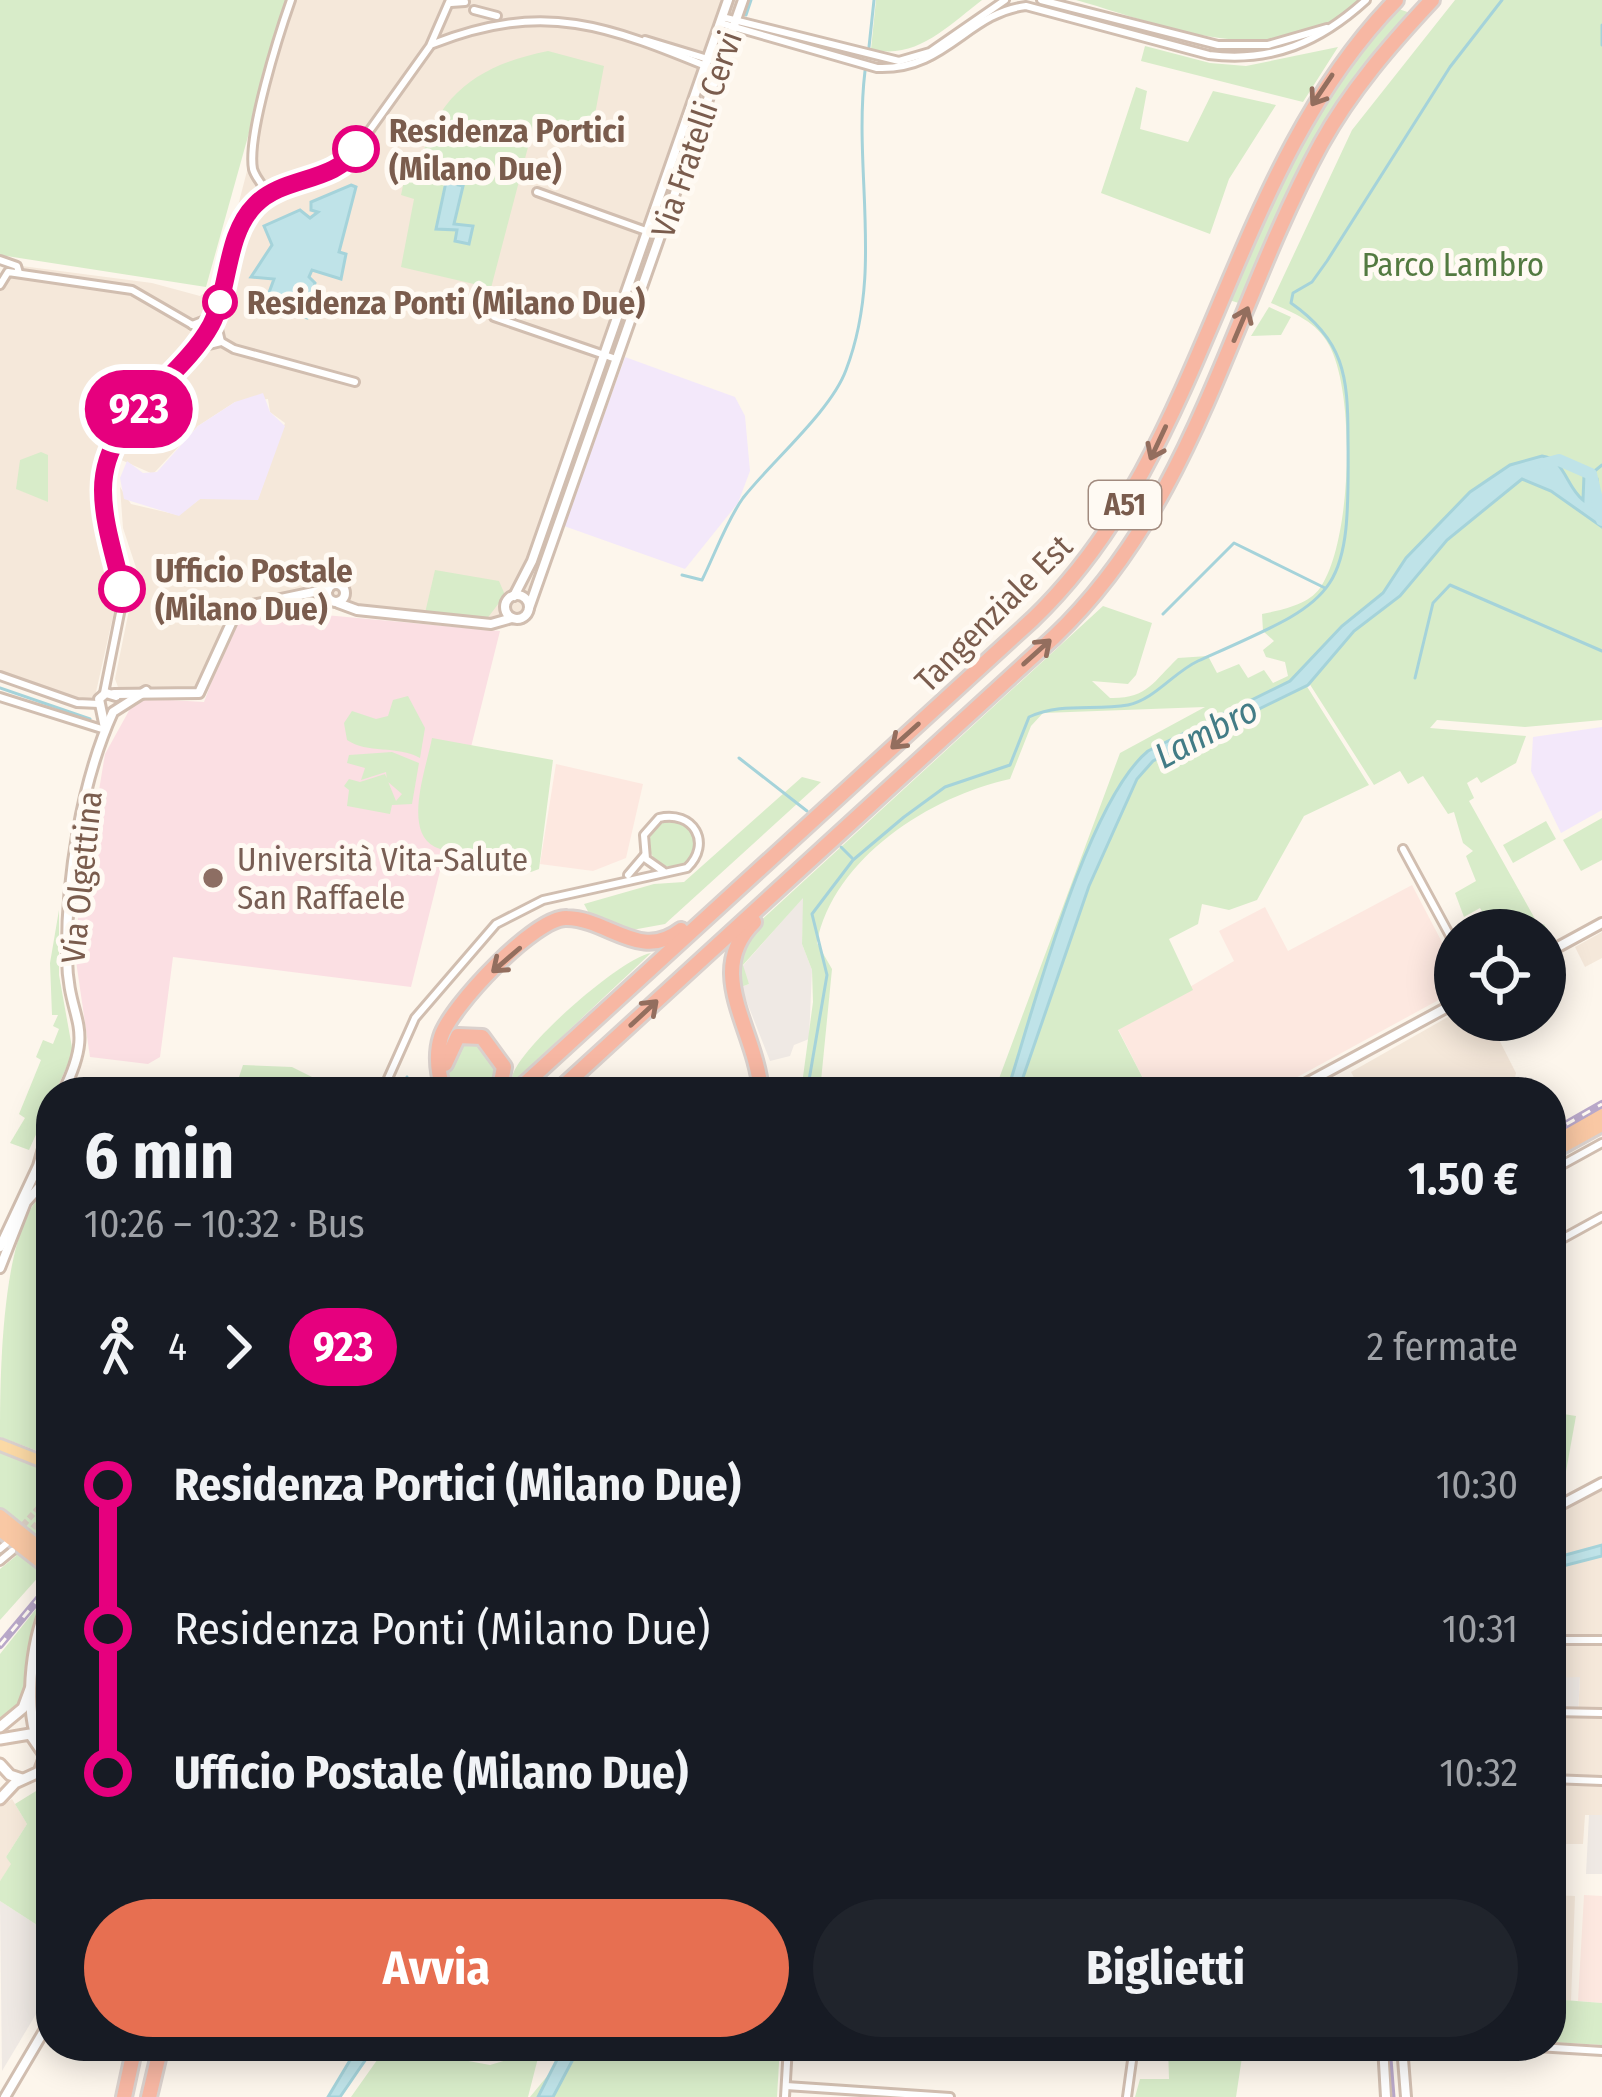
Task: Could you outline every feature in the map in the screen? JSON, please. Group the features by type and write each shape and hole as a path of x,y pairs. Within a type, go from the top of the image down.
{"highway":[{"name":"Tangenziale Est","path":"532,1077 1041,611 1096,548 1158,444 1301,122 1342,62 1396,0"},
{"name":"Tangenziale Est","path":"573,1077 1062,629 1120,562 1184,454 1327,133 1381,56 1432,0"},
{"path":"759,1077 728,966 739,940 796,873"},
{"path":"443,1077 438,1058 454,1012 548,924 568,918 653,944 716,909"},
{"path":"447,1077 447,1051 468,1034 490,1042 505,1077"},
{"path":"1566,1134 1602,1115"},
{"path":"1566,1145 1602,1125"},
{"path":"0,1516 36,1545"},
{"path":"5,1543 36,1561"},
{"path":"124,2097 132,2061"},
{"path":"149,2097 157,2061"}],"main road":[{"path":"0,1445 36,1459"},
{"path":"36,1661 32,1707 36,1733"},
{"path":"0,1727 23,1708 34,1678"},
{"path":"6,1740 32,1707"},
{"path":"6,1740 36,1739"},
{"path":"2,1767 22,1779"},
{"path":"2,1767 2,1796"},
{"path":"2,1796 35,1774"}],"street":[{"path":"268,193 254,170 253,151 276,41 291,0"},
{"name":"Via Fratelli Cervi","path":"514,596 532,561 728,0"},
{"name":"Via Fratelli Cervi","path":"529,608 743,0"},
{"path":"735,24 899,61 930,52 1005,0"},
{"path":"1041,0 1219,45 1268,45 1330,27"},
{"path":"721,20 877,68 900,68 931,60 998,14 1026,6 1224,57 1284,52 1366,0"},
{"path":"116,709 106,699 123,598 104,509 106,466 129,419 206,333 241,226 268,193 347,162 430,46 449,3 464,1 474,10 500,16 567,17 635,40 657,40 719,67"},
{"path":"472,26 474,10"},
{"path":"430,46 500,16"},
{"path":"443,19 457,32"},
{"path":"537,192 646,231"},
{"path":"0,260 17,266 19,273"},
{"path":"0,285 8,272 132,290 258,358 355,382"},
{"path":"192,325 214,316"},
{"path":"214,316 221,342"},
{"path":"494,316 616,362"},
{"path":"192,325 194,350"},
{"path":"194,350 221,342"},
{"path":"0,676 77,704 146,691 199,693 238,608 324,593 340,585 341,599"},
{"path":"324,593 351,608 489,624 524,617 529,608 524,597 514,596 489,624"},
{"path":"505,607 512,618"},
{"path":"116,709 146,691"},
{"path":"0,697 105,730"},
{"path":"106,699 116,709"},
{"name":"Via Olgettina","path":"69,1077 82,1047 68,943 85,809 105,730 106,699"},
{"name":"Via Olgettina","path":"105,730 116,709"},
{"path":"389,1077 415,1018 496,924 537,902 618,880 684,870 697,857 699,837 689,822 673,815 653,822 643,838 645,855 663,872"},
{"path":"1403,849 1436,909"},
{"path":"618,880 645,855"},
{"path":"1566,943 1602,923"},
{"path":"1318,1077 1434,1014"},
{"path":"1566,1163 1602,1145"},
{"path":"0,1247 36,1169"},
{"path":"0,1268 24,1205 36,1191"},
{"path":"1566,1237 1602,1217"},
{"path":"1566,1502 1602,1483"},
{"path":"0,1562 5,1543"},
{"path":"1566,1640 1602,1640"},
{"path":"1566,1712 1602,1713"},
{"path":"1566,1780 1602,1781"},
{"path":"5,2097 36,2045"},
{"path":"1566,2049 1602,2051"},
{"path":"785,2097 787,2061"},
{"path":"1126,2097 1132,2061"},
{"path":"1385,2061 1386,2097"},
{"path":"1403,2061 1406,2097"},
{"path":"786,2086 950,2097"}],"shaded area":[{"path":"291,0 743,0 528,612 520,619 488,622 358,609 317,592 251,601 240,605 206,685 193,693 118,687 115,679 130,605 143,589 123,528 120,487 131,504 178,515 200,499 258,499 285,423 270,412 268,399 235,402 198,426 153,474 101,451 94,489 97,520 116,603 94,701 77,702 0,674 0,287 14,265 152,283 200,296 210,289 222,268"},
{"path":"625,357 735,397 745,416 750,471 738,503 685,569 564,526"},
{"path":"263,393 270,412 285,426 258,500 200,499 179,516 124,499 120,478 127,461 143,473 157,472 198,426 235,402"},
{"path":"248,608 500,631 411,987 173,957 160,1057 148,1064 90,1057 76,961 78,917 105,754 136,698 204,702 236,617"},
{"path":"1602,727 1602,810 1561,833 1531,771 1533,737"},
{"path":"556,764 643,784 626,858 593,871 540,864"},
{"path":"1412,885 1434,927 1434,1002 1297,1077 1142,1077 1118,1029 1234,961 1219,931 1265,907 1288,951"},
{"path":"804,896 802,944 812,970 809,1039 794,1045 790,1056 770,1061 741,987 749,984 741,968"},
{"path":"1602,932 1602,958 1585,967 1575,947"},
{"path":"1434,1025 1434,1041 1500,1041 1516,1073 1515,1077 1354,1077 1351,1072"},
{"path":"1602,1483 1602,1546 1566,1555 1566,1502"},
{"path":"1602,1554 1602,1815 1585,1815 1583,1844 1566,1844 1566,1712 1578,1712 1580,1678 1566,1678 1566,1563"},
{"path":"1566,1677 1580,1677 1578,1713 1566,1713"},
{"path":"12,1799 27,1824 6,1857 12,1864 0,1881 0,1807"},
{"path":"1589,1815 1602,1815 1602,1874 1586,1874"},
{"path":"1584,1895 1602,1896 1602,2003 1578,2001"},
{"path":"1566,1896 1575,1896 1571,2001 1566,2000"},
{"path":"0,1901 36,1924 36,2014 2,2071"}],"green space":[{"path":"0,0 286,0 206,287 0,255"},
{"path":"876,0 982,0 931,38 887,51 871,49"},
{"path":"1076,0 1359,0 1328,23 1294,36 1258,40 1184,31"},
{"name":"Parco Lambro","path":"1455,0 1602,0 1602,720 1525,727 1437,720 1430,728 1526,736 1516,763 1481,783 1477,777 1467,783 1474,798 1469,801 1529,909 1461,909 1455,893 1476,881 1466,856 1473,851 1463,843 1454,812 1448,814 1423,776 1408,784 1400,771 1374,785 1309,683 1290,681 1148,751 1125,777 1104,814 1064,910 1012,1077 1000,1077 1120,753 1205,707 1043,713 1031,726 1010,779 980,787 918,816 864,858 843,884 817,943 832,969 821,1077 803,1077 813,1002 812,970 802,944 803,898 743,965 749,984 741,987 734,960 757,924 1103,606 1152,623 1136,675 1128,684 1092,681 1110,698 1141,692 1178,658 1208,656 1217,673 1239,664 1248,678 1264,670 1273,683 1288,676 1285,662 1266,657 1263,650 1274,641 1263,631 1262,614 1309,599 1331,566 1344,504 1346,431 1338,368 1329,345 1311,324 1271,303 1352,130"},
{"path":"1396,8 1413,14 1365,70 1245,305 1229,300 1320,111"},
{"path":"1145,46 1210,63 1246,66 1338,47 1303,102 1141,61"},
{"path":"548,51 604,66 590,141 533,128 491,288 401,267 414,199 401,195 404,181 391,178 394,164 420,167 436,120 463,87 501,65"},
{"path":"1136,87 1147,91 1140,129 1188,142 1213,91 1276,105 1229,179 1210,234 1101,193"},
{"path":"1269,307 1291,317 1281,335 1251,336"},
{"path":"41,452 48,455 48,502 16,489 20,460"},
{"path":"435,570 499,581 505,595 486,620 425,613"},
{"path":"1306,685 1369,785 1304,816 1257,900 1229,910 1202,904 1198,924 1169,939 1193,990 1118,1030 1142,1077 1023,1077 1089,886 1137,779 1153,761"},
{"path":"408,696 425,728 420,758 347,740 344,723 352,711 376,719 388,716 393,700"},
{"path":"432,738 553,760 539,869 531,872 482,863 483,855 440,849 425,839 419,797"},
{"path":"392,752 419,763 412,804 392,805 390,814 347,806 349,790 344,786 349,779 360,782 385,774 387,778 386,772 361,780 365,768 347,763 349,755"},
{"path":"802,777 821,782 665,924 621,932 592,919 584,904 654,884 684,882"},
{"path":"1602,818 1602,860 1581,871 1563,840"},
{"path":"672,821 688,828 695,844 688,860 672,867 656,860 649,844 656,828"},
{"path":"1546,821 1556,839 1513,863 1503,845"},
{"path":"59,910 59,975 73,1053 62,1077 36,1077 36,1135 29,1150 10,1143 25,1118 19,1114 41,1060 36,1057 43,1040 53,1044 59,1029 53,1026 58,1015 52,1015 50,963"},
{"path":"651,953 519,1077 512,1077 532,1046 573,1006 637,958"},
{"path":"478,1040 493,1058 498,1077 449,1077 456,1044"},
{"path":"243,1065 292,1067 312,1077 239,1077"},
{"path":"34,1203 36,1450 0,1437 6,1301 12,1263"},
{"path":"1566,1414 1576,1416 1566,1471"},
{"path":"0,1451 36,1467 36,1538 0,1510"},
{"path":"0,1536 36,1568 36,1580 0,1620 0,1569 16,1556"},
{"path":"36,1609 36,1636 22,1700 0,1721 0,1654"},
{"path":"36,1791 36,1924 0,1901 0,1881 11,1864 6,1857 27,1824 15,1804"},
{"path":"1566,2000 1602,2003 1602,2045 1566,2043"},
{"path":"376,2061 490,2065 537,2061 528,2097 351,2097"},
{"path":"560,2061 779,2061 777,2097 530,2097"},
{"path":"1168,2061 1241,2061 1236,2097 1135,2097 1140,2079 1169,2079"}],"water":[{"path":"446,182 463,186 454,224 473,226 469,244 455,241 457,230 436,229"},
{"path":"356,187 339,252 346,254 341,279 312,270 309,277 315,283 307,318 282,311 284,303 267,298 274,279 251,277 272,245 264,226 300,210 310,218 318,212 311,210 311,202"},
{"path":"1550,458 1583,500 1584,475 1597,479 1602,527 1551,491 1522,479 1447,540 1400,596 1354,631 1308,685 1153,761 1137,779 1089,886 1023,1077 1012,1077 1064,910 1104,814 1125,777 1148,751 1290,681 1342,626 1383,593 1406,558 1470,492 1510,465"},
{"path":"1602,1545 1602,1556 1566,1565 1566,1555"},
{"path":"350,2061 365,2061 340,2097 328,2097"},
{"path":"556,2061 572,2061 553,2097 538,2097"}],"waterway":[{"path":"746,15 751,0"},
{"path":"869,47 874,0"},
{"path":"810,1077 827,975 812,914 853,860 945,787 1010,765 1029,717 1137,702 1189,666 1282,622 1327,586 1339,563 1346,532 1347,396 1332,346 1291,303 1293,293 1312,282 1327,261 1450,67 1502,0"},
{"path":"1602,25 1602,45"},
{"path":"682,575 702,580 743,498 814,419 846,370 857,333 866,259 865,71"},
{"name":"Lambro","path":"1544,464 1559,460 1591,474 1602,520"},
{"path":"1591,474 1602,465"},
{"path":"1163,614 1234,543 1325,588"},
{"path":"1415,678 1433,603 1450,585 1602,651"},
{"path":"0,688 90,719"},
{"path":"739,758 807,811"},
{"path":"841,847 852,858"}],"tunnel":[{"path":"17,1532 36,1511"},
{"path":"27,1535 36,1524"}],"tram line":[{"path":"1391,2061 1394,2097"}],"railway":[{"path":"1566,1124 1602,1104"},
{"path":"0,1645 36,1602"}],"bus line":[{"name":"923","path":"122,589 103,502 104,473 114,442 129,419 189,357 211,324 251,208 274,188 338,169 356,149"}],"place":[{"name":"Residenza Portici (Milano Due)","path":"356,149"},
{"name":"Residenza Ponti (Milano Due)","path":"220,302"},
{"name":"Ufficio Postale (Milano Due)","path":"122,589"},
{"name":"Università Vita-Salute San Raffaele","path":"213,878"}]}
